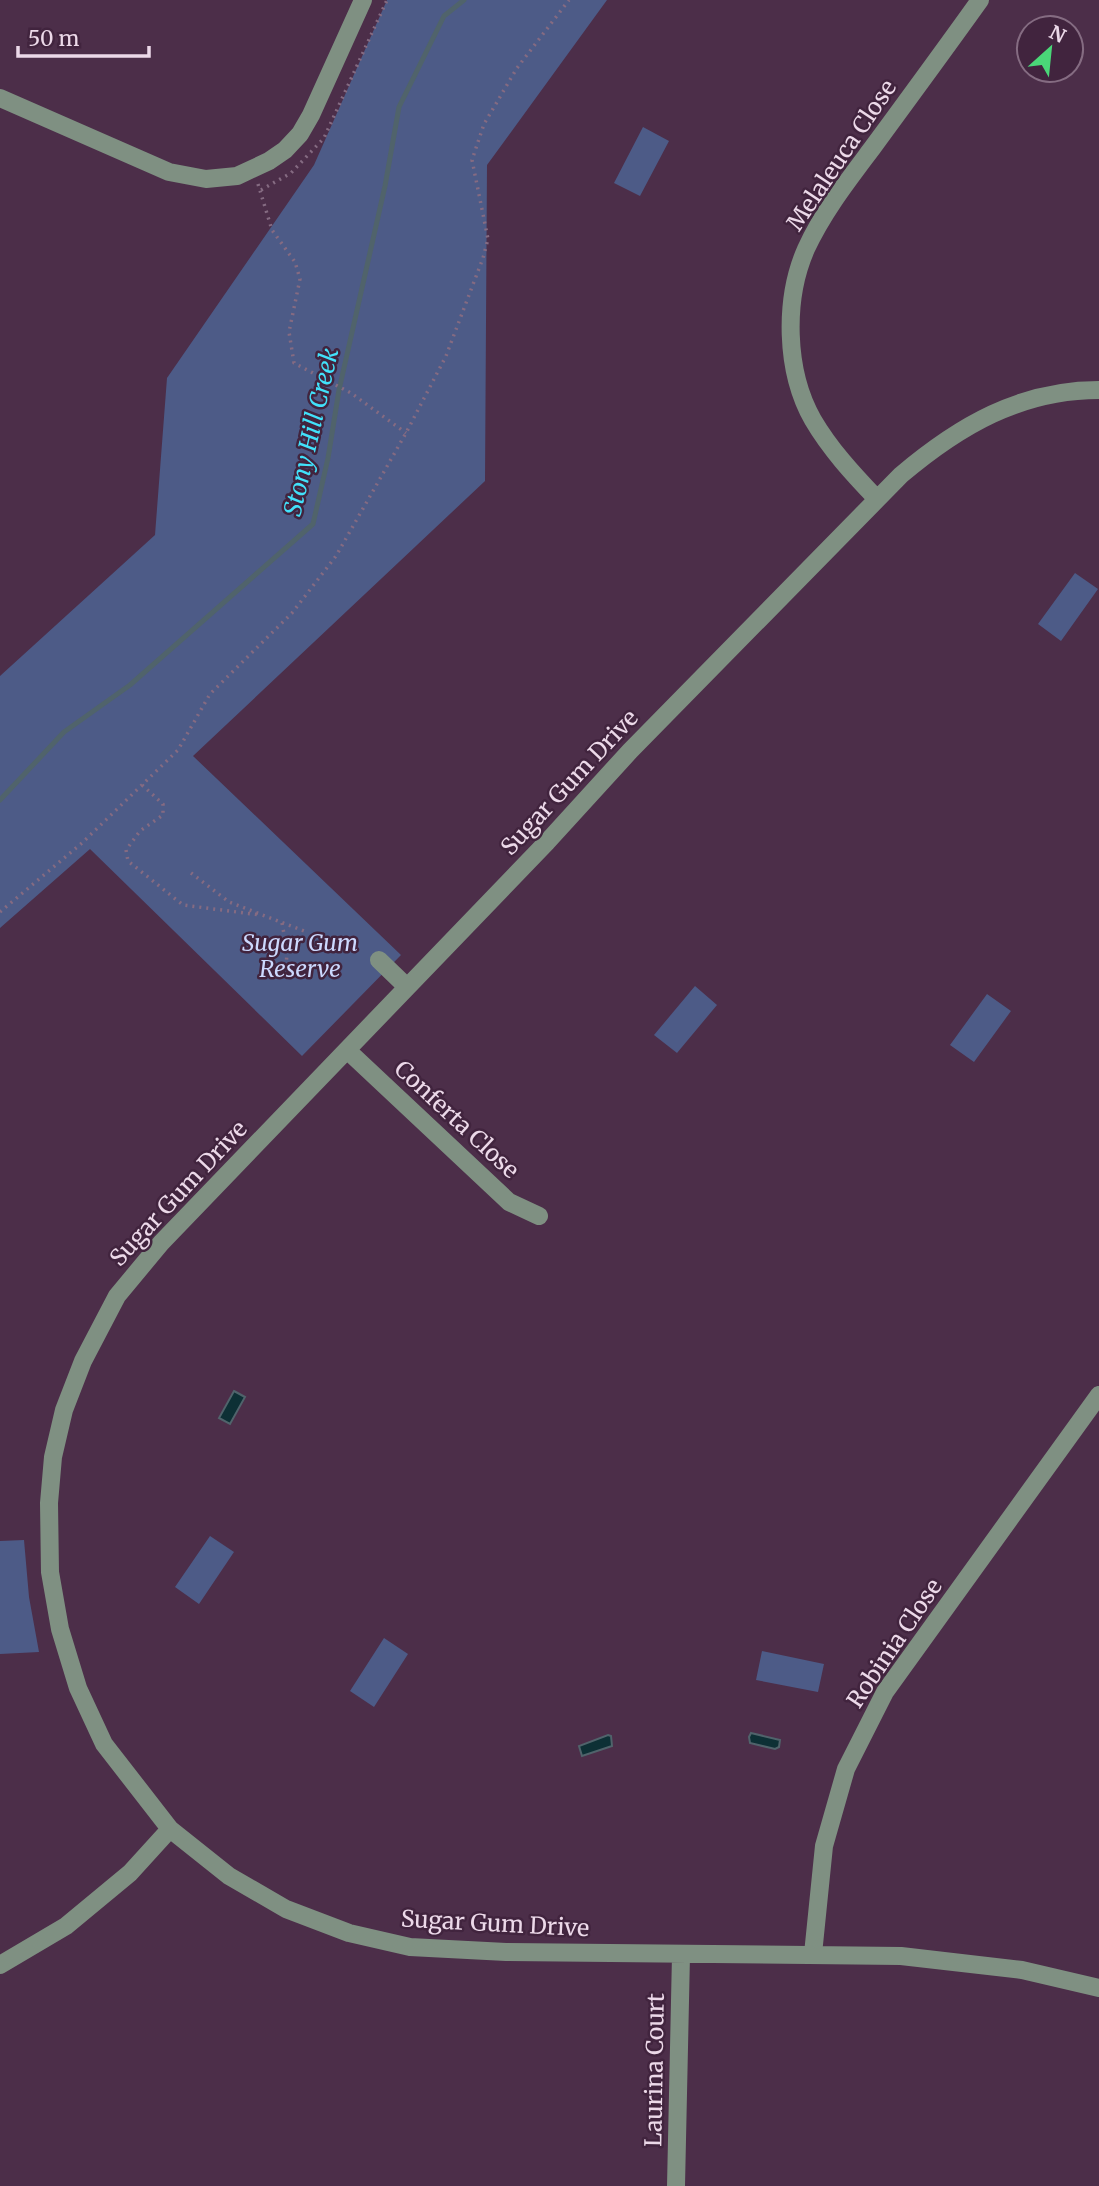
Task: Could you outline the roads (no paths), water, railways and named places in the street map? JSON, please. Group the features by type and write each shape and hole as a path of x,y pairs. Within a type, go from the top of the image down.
{"street":[{"path":"0,97 169,172 206,179 237,176 269,161 285,150 300,134 311,116 363,0"},
{"name":"Melaleuca Close","path":"876,498 828,444 811,417 795,365 791,314 793,290 807,247 831,204 980,0"},
{"name":"Sugar Gum Drive","path":"1099,390 1060,393 1009,406 967,425 932,449 876,498 790,590 630,751 547,842 145,1260 117,1296 83,1361 64,1410 53,1457 49,1503 50,1572 60,1629 78,1688 104,1744 170,1829 229,1876 286,1909 349,1933 410,1947 506,1952 901,1956 1022,1970 1099,1988"},
{"path":"379,960 407,987"},
{"name":"Conferta Close","path":"347,1050 509,1202 539,1216"},
{"name":"Robinia Close","path":"813,1954 824,1846 846,1769 880,1703 1099,1395"},
{"path":"0,1965 66,1926 130,1873 170,1829"},
{"name":"Laurina Court","path":"676,2186 681,1955"}],"waterway":[{"name":"Stony Hill Creek","path":"0,800 64,732 130,685 313,524 328,458 339,390 385,186 399,107 444,16 464,0"}],"park label":[{"name":"Sugar Gum Reserve","path":"300,955"}]}
